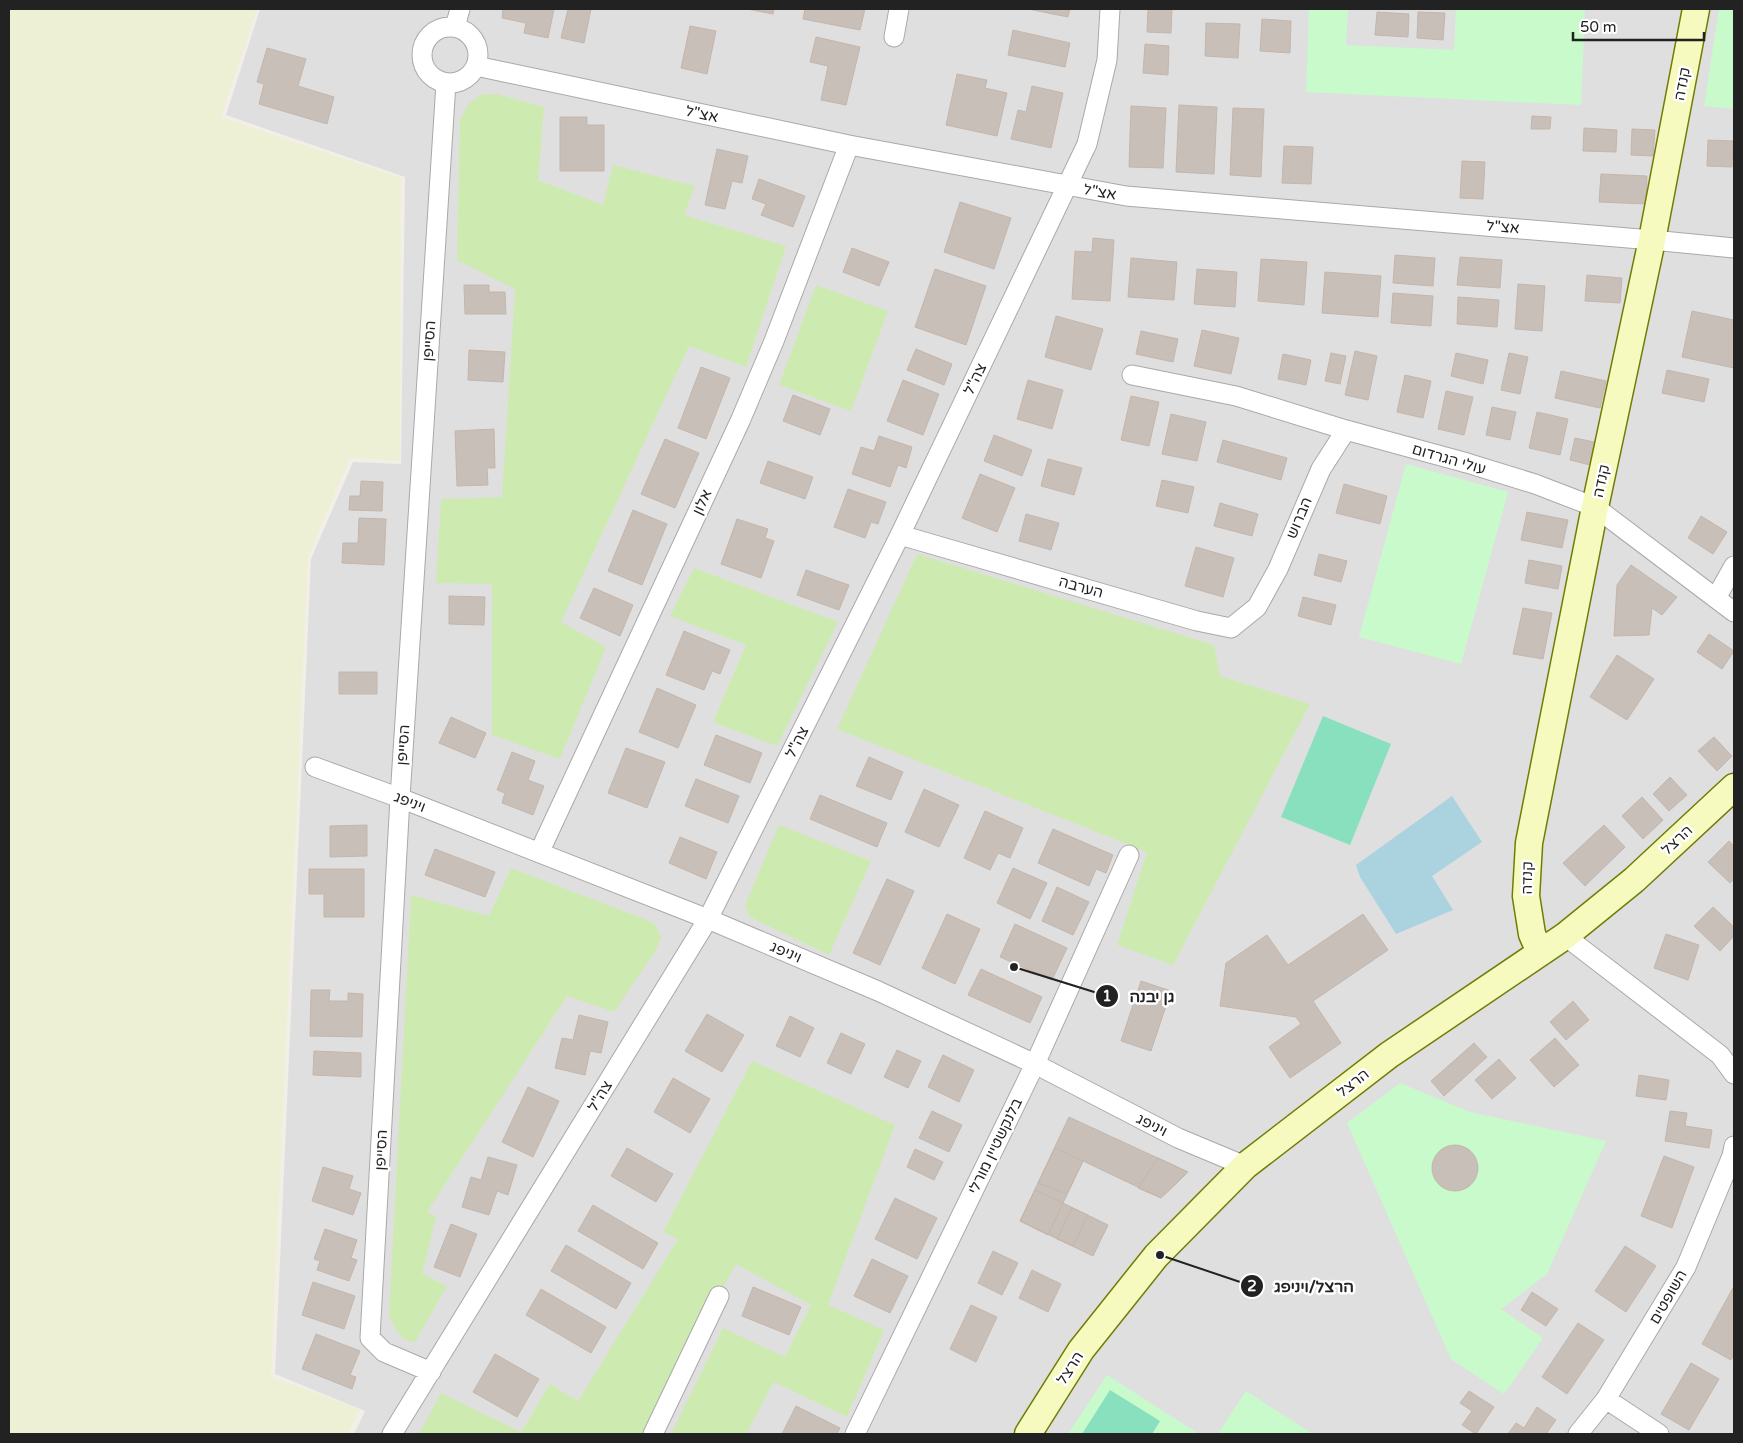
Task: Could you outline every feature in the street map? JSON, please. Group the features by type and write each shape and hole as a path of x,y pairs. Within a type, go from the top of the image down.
{"street":[{"path":"456,27 460,9"},
{"path":"894,37 899,9"},
{"name":"צה\"ל","path":"392,1434 708,919 900,535 1087,144 1107,60 1110,9"},
{"name":"קנדה","path":"1540,952 1532,934 1526,896 1529,843 1595,508 1652,240 1696,9"},
{"path":"456,27 464,30 476,43 478,52 476,66 469,76 461,81 446,83 433,78 426,71 422,62 421,52 424,43 438,29 456,27"},
{"name":"אצ\"ל","path":"476,66 849,145 1126,196 1734,248"},
{"name":"הסייפן","path":"431,1372 384,1352 370,1338 400,798 446,83"},
{"name":"אלון","path":"539,853 741,418 774,341 849,145"},
{"name":"עולי הגרדום","path":"1132,375 1236,396 1346,430 1467,463 1535,484 1595,508 1734,612"},
{"name":"הברוש","path":"1257,607 1278,569 1321,469 1346,430"},
{"name":"הערבה","path":"900,535 1197,621 1231,628 1257,607"},
{"path":"1716,598 1734,566"},
{"name":"ויניפג","path":"315,767 400,798 708,919 878,991 1035,1064 1178,1138 1245,1166"},
{"name":"הרצל","path":"1028,1434 1081,1350 1156,1256 1245,1166 1390,1055 1565,936 1634,880 1734,787"},
{"name":"בלנקשטיין מורלי","path":"855,1434 1035,1064 1129,855"},
{"path":"1565,936 1720,1055 1734,1074"},
{"name":"השופטים","path":"1578,1434 1606,1398 1686,1267 1732,1156 1734,1146"},
{"path":"653,1434 719,1296"},
{"path":"1606,1398 1659,1434"}],"shaded area":[{"path":"260,9 1734,9 1734,1434 354,1434 365,1411 275,1374 311,559 353,462 401,464 405,177 226,115"}],"green space":[{"path":"9,9 257,9 221,117 401,178 400,461 350,458 308,557 271,1377 360,1409 347,1434 9,1434"},
{"path":"1309,9 1348,9 1346,45 1454,50 1456,9 1585,9 1581,105 1306,92"},
{"path":"1719,9 1734,9 1734,109 1704,106"},
{"path":"483,94 497,94 544,107 538,180 603,205 613,165 695,186 684,215 786,246 746,367 689,346 561,622 606,647 560,759 492,735 492,584 436,583 441,499 502,497 515,289 457,260 460,119 470,102"},
{"path":"816,285 888,311 851,411 779,385"},
{"path":"1406,464 1508,492 1461,664 1359,637"},
{"path":"917,554 1214,645 1220,676 1310,704 1173,965 1117,945 1147,852 837,729"},
{"path":"694,568 838,622 777,746 713,722 746,645 670,616"},
{"path":"1323,716 1391,744 1350,845 1281,817"},
{"path":"779,825 871,861 829,955 750,917 745,905"},
{"path":"511,868 647,920 656,925 661,938 656,950 614,1012 567,996 427,1212 436,1217 422,1274 447,1286 415,1342 405,1340 395,1328 389,1316 411,895 489,916"},
{"path":"752,1061 895,1125 828,1305 884,1330 847,1417 774,1382 746,1434 671,1434 723,1328 785,1357 811,1305 736,1264 643,1434 419,1434 441,1393 521,1432 550,1384 578,1401 678,1239 663,1232"},
{"path":"1400,1083 1470,1112 1606,1141 1547,1274 1501,1309 1543,1338 1504,1394 1451,1359 1347,1123"},
{"path":"1107,1375 1199,1434 1068,1434"},
{"path":"1110,1390 1160,1421 1152,1434 1082,1434"},
{"path":"1246,1391 1313,1434 1218,1434"}],"water":[{"path":"1452,796 1482,842 1432,876 1453,910 1396,934 1360,877 1356,865"}],"building":[{"path":"503,9 554,9 548,38 524,33 526,23 502,18"},
{"path":"568,9 591,9 584,43 561,38"},
{"path":"747,9 774,9 773,14"},
{"path":"805,9 865,9 860,30 803,19"},
{"path":"1028,9 1070,9 1068,17"},
{"path":"1148,9 1172,9 1171,33 1147,32"},
{"path":"1377,12 1409,14 1408,37 1375,35"},
{"path":"1418,12 1445,13 1443,40 1417,38"},
{"path":"1262,19 1291,21 1290,53 1260,51"},
{"path":"1206,23 1240,24 1238,58 1205,56"},
{"path":"690,26 716,31 707,74 681,68"},
{"path":"1013,30 1070,43 1065,67 1008,55"},
{"path":"816,37 860,47 846,105 821,100 828,66 810,62"},
{"path":"1145,44 1169,46 1168,75 1143,73"},
{"path":"267,48 306,59 298,86 334,97 327,124 259,104 264,84 257,82"},
{"path":"957,74 987,80 985,88 1007,93 997,136 946,125"},
{"path":"1032,86 1063,93 1051,148 1011,139 1018,110 1026,112"},
{"path":"1179,105 1217,107 1214,174 1176,172"},
{"path":"1131,106 1166,108 1163,168 1129,167"},
{"path":"1233,108 1264,109 1261,177 1230,175"},
{"path":"1532,116 1551,117 1550,129 1531,129"},
{"path":"560,117 587,117 587,125 604,125 604,171 560,171"},
{"path":"1584,128 1617,130 1616,152 1583,151"},
{"path":"1632,129 1655,130 1653,156 1631,155"},
{"path":"1708,140 1733,141 1732,167 1707,166"},
{"path":"1284,146 1313,147 1311,184 1282,183"},
{"path":"717,149 748,156 742,183 732,181 725,209 705,205"},
{"path":"1462,161 1485,162 1483,199 1460,198"},
{"path":"1601,174 1647,176 1646,204 1599,202"},
{"path":"759,179 805,196 793,227 761,215 766,204 752,199"},
{"path":"960,202 1011,218 994,269 944,252"},
{"path":"1093,238 1114,240 1110,301 1072,299 1075,251 1092,252"},
{"path":"852,248 889,262 879,286 843,272"},
{"path":"1395,255 1435,258 1433,286 1393,283"},
{"path":"1460,257 1502,260 1500,288 1457,285"},
{"path":"1131,258 1177,262 1174,300 1128,297"},
{"path":"1261,259 1307,262 1304,305 1258,301"},
{"path":"935,269 986,286 966,345 915,327"},
{"path":"1197,269 1237,272 1235,307 1194,304"},
{"path":"1325,272 1381,276 1378,317 1322,313"},
{"path":"1587,275 1622,278 1620,303 1585,301"},
{"path":"1518,284 1545,286 1542,331 1515,329"},
{"path":"464,285 489,285 489,292 505,292 506,314 465,314"},
{"path":"1393,293 1433,296 1431,326 1391,323"},
{"path":"1458,297 1499,300 1497,327 1457,324"},
{"path":"1692,311 1734,320 1734,368 1682,357"},
{"path":"1056,316 1103,329 1091,370 1045,357"},
{"path":"1202,330 1239,338 1231,374 1194,366"},
{"path":"1141,331 1178,339 1173,362 1136,354"},
{"path":"916,349 952,364 944,385 907,370"},
{"path":"469,350 505,352 503,382 468,380"},
{"path":"1355,351 1377,356 1368,400 1345,395"},
{"path":"1331,353 1346,356 1340,384 1325,381"},
{"path":"1456,353 1488,360 1483,384 1451,376"},
{"path":"1509,353 1528,357 1520,394 1501,390"},
{"path":"1283,354 1311,360 1306,385 1278,379"},
{"path":"701,367 730,378 706,439 678,428"},
{"path":"1667,370 1709,379 1704,402 1662,393"},
{"path":"1561,371 1606,381 1600,408 1555,398"},
{"path":"1405,375 1431,381 1423,418 1397,412"},
{"path":"903,380 939,394 923,435 887,421"},
{"path":"1028,380 1063,390 1052,429 1017,419"},
{"path":"1446,391 1473,397 1464,435 1438,429"},
{"path":"793,395 830,409 820,435 783,421"},
{"path":"1131,396 1159,402 1149,446 1121,440"},
{"path":"1492,407 1516,412 1510,440 1486,435"},
{"path":"1537,412 1568,419 1560,455 1529,448"},
{"path":"1171,414 1206,422 1197,461 1162,454"},
{"path":"494,429 495,468 487,468 488,485 457,486 455,431"},
{"path":"994,435 1032,450 1022,476 984,461"},
{"path":"879,436 912,447 906,468 898,465 890,487 852,474 861,447 874,451"},
{"path":"1575,438 1599,443 1594,466 1570,460"},
{"path":"665,439 699,453 675,508 641,494"},
{"path":"1223,440 1287,458 1281,480 1217,462"},
{"path":"1048,459 1082,468 1074,495 1041,486"},
{"path":"768,461 813,477 805,499 760,483"},
{"path":"980,474 1015,488 997,532 962,518"},
{"path":"1162,480 1194,487 1188,513 1156,506"},
{"path":"361,481 383,482 382,511 349,510 350,496 360,496"},
{"path":"1344,484 1387,496 1380,524 1336,513"},
{"path":"848,489 886,502 878,524 871,522 865,538 834,527"},
{"path":"1220,503 1258,514 1252,536 1214,526"},
{"path":"633,510 667,524 642,585 608,571"},
{"path":"1527,512 1568,520 1562,548 1521,540"},
{"path":"1026,514 1059,523 1051,550 1019,541"},
{"path":"1701,516 1727,532 1713,554 1688,538"},
{"path":"359,518 386,519 384,565 342,563 343,543 358,543"},
{"path":"737,519 768,529 765,538 774,541 761,578 721,564"},
{"path":"1196,547 1234,558 1223,597 1185,586"},
{"path":"1319,554 1347,561 1341,582 1314,575"},
{"path":"1529,560 1562,566 1558,589 1525,583"},
{"path":"1631,565 1677,597 1662,615 1652,608 1649,635 1614,636 1617,585"},
{"path":"806,570 849,585 839,610 797,595"},
{"path":"594,588 633,605 620,636 580,618"},
{"path":"449,596 485,597 484,625 449,624"},
{"path":"1303,597 1336,605 1331,625 1298,616"},
{"path":"1523,608 1552,613 1543,659 1513,654"},
{"path":"684,631 730,650 720,674 712,671 704,690 666,675"},
{"path":"1709,634 1734,651 1722,669 1697,652"},
{"path":"1617,655 1654,679 1627,720 1590,697"},
{"path":"339,672 377,672 377,694 339,694"},
{"path":"657,688 696,705 678,748 639,732"},
{"path":"451,717 486,733 475,758 439,743"},
{"path":"716,735 762,753 750,783 704,765"},
{"path":"1714,737 1732,756 1717,771 1698,751"},
{"path":"626,748 665,762 647,808 608,793"},
{"path":"512,752 535,761 528,780 544,786 533,815 502,803 505,793 497,790"},
{"path":"869,757 903,772 891,800 856,786"},
{"path":"1670,777 1687,795 1669,811 1653,794"},
{"path":"696,779 739,796 728,823 685,806"},
{"path":"924,789 959,805 939,847 905,832"},
{"path":"820,795 887,823 877,847 810,819"},
{"path":"1642,797 1663,820 1643,839 1622,816"},
{"path":"985,811 1023,828 1010,858 998,853 990,870 964,858"},
{"path":"367,825 367,856 330,857 330,826"},
{"path":"1604,825 1625,847 1585,886 1563,863"},
{"path":"1053,829 1113,855 1106,873 1096,869 1089,886 1038,863"},
{"path":"680,837 717,852 706,879 669,863"},
{"path":"1729,841 1734,846 1734,879 1730,883 1708,862"},
{"path":"435,849 495,872 485,897 425,875"},
{"path":"1013,868 1047,883 1030,919 997,903"},
{"path":"309,869 364,869 364,917 324,917 324,894 309,894"},
{"path":"887,879 914,891 880,965 853,953"},
{"path":"1057,887 1089,902 1073,935 1042,921"},
{"path":"1713,907 1734,927 1734,936 1720,951 1694,926"},
{"path":"947,914 980,929 955,984 922,968"},
{"path":"1363,914 1388,950 1313,1001 1341,1043 1290,1078 1269,1047 1301,1024 1296,1017 1220,1006 1226,963 1267,935 1288,965"},
{"path":"1015,924 1067,948 1052,980 1000,957"},
{"path":"1666,934 1699,945 1688,980 1654,968"},
{"path":"981,969 1042,997 1030,1023 968,995"},
{"path":"1141,981 1171,991 1151,1051 1121,1041"},
{"path":"311,990 330,990 329,1001 348,1001 348,993 363,994 362,1037 310,1036"},
{"path":"1573,1001 1589,1020 1566,1040 1550,1022"},
{"path":"707,1014 744,1035 722,1072 685,1051"},
{"path":"579,1015 608,1022 601,1053 590,1051 585,1075 555,1068 562,1038 573,1040"},
{"path":"790,1016 814,1028 800,1057 776,1046"},
{"path":"841,1033 865,1044 851,1074 827,1063"},
{"path":"1555,1038 1579,1065 1554,1087 1530,1060"},
{"path":"1474,1043 1487,1057 1444,1096 1431,1081"},
{"path":"897,1050 921,1061 908,1088 884,1077"},
{"path":"314,1051 361,1053 361,1077 313,1075"},
{"path":"943,1055 974,1070 959,1102 928,1087"},
{"path":"1499,1059 1516,1078 1492,1099 1475,1080"},
{"path":"1639,1075 1669,1080 1666,1100 1636,1096"},
{"path":"673,1078 710,1099 690,1133 654,1112"},
{"path":"528,1087 559,1101 533,1157 502,1142"},
{"path":"932,1111 962,1125 949,1152 919,1138"},
{"path":"1670,1111 1687,1113 1685,1126 1712,1130 1709,1148 1665,1141"},
{"path":"1069,1117 1188,1172 1161,1198 1083,1161 1063,1203 1108,1225 1093,1256 1020,1221"},
{"path":"1450,1145 1460,1145 1474,1155 1478,1168 1474,1181 1468,1187 1460,1191 1450,1191 1436,1181 1432,1173 1432,1163 1442,1149"},
{"path":"627,1148 673,1174 656,1202 611,1176"},
{"path":"1055,1148 1083,1161 1067,1194 1038,1183"},
{"path":"915,1149 943,1162 934,1180 907,1167"},
{"path":"1664,1156 1694,1167 1672,1228 1641,1216"},
{"path":"488,1157 517,1165 508,1195 497,1191 489,1215 462,1207 471,1177 481,1180"},
{"path":"1158,1158 1188,1172 1161,1198 1138,1188"},
{"path":"323,1167 353,1176 349,1189 361,1193 353,1215 312,1201"},
{"path":"1035,1190 1063,1203 1048,1235 1020,1221"},
{"path":"895,1198 937,1218 917,1259 875,1239"},
{"path":"593,1205 658,1243 643,1269 578,1231"},
{"path":"1072,1208 1088,1215 1073,1246 1057,1239"},
{"path":"451,1224 477,1234 460,1277 434,1267"},
{"path":"325,1229 357,1240 351,1258 357,1260 349,1281 317,1270 320,1261 314,1259"},
{"path":"566,1245 631,1283 616,1309 551,1271"},
{"path":"1625,1246 1656,1266 1626,1312 1595,1291"},
{"path":"993,1251 1018,1263 1002,1295 978,1283"},
{"path":"872,1259 908,1276 890,1313 854,1296"},
{"path":"1032,1270 1061,1284 1048,1312 1019,1298"},
{"path":"313,1282 355,1296 344,1329 302,1315"},
{"path":"1734,1286 1734,1354 1731,1360 1702,1344"},
{"path":"753,1287 801,1307 789,1335 742,1316"},
{"path":"541,1289 606,1327 591,1353 526,1315"},
{"path":"1532,1292 1558,1309 1546,1326 1521,1310"},
{"path":"971,1305 997,1317 976,1362 950,1349"},
{"path":"1578,1323 1604,1340 1567,1394 1542,1377"},
{"path":"316,1334 360,1351 350,1375 356,1377 352,1389 302,1369"},
{"path":"495,1354 539,1379 517,1417 473,1392"},
{"path":"1691,1363 1719,1379 1689,1430 1661,1414"},
{"path":"1469,1391 1494,1407 1476,1434 1462,1425 1472,1411 1460,1403"},
{"path":"796,1406 840,1428 837,1434 782,1434"},
{"path":"1537,1407 1556,1420 1546,1434 1508,1434 1516,1423 1524,1428"}],"place":[{"name":"גן יבנה","path":"1014,967"},
{"name":"הרצל/ויניפג","path":"1160,1255"}]}
